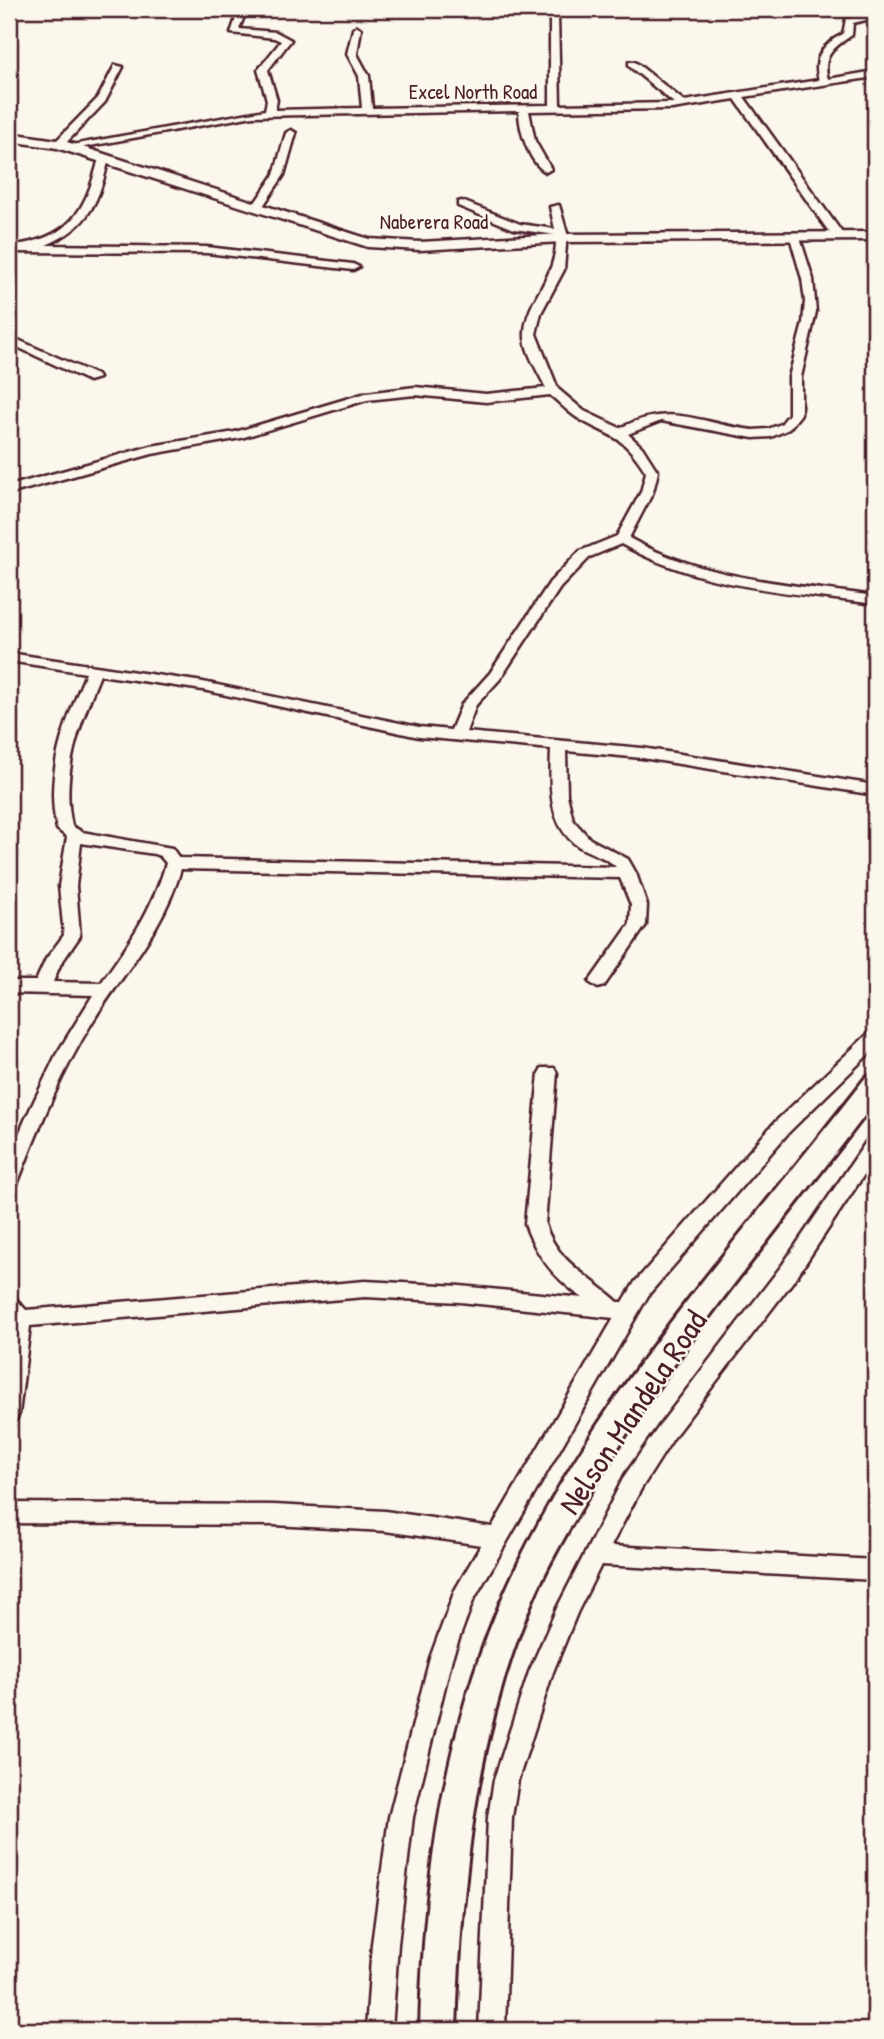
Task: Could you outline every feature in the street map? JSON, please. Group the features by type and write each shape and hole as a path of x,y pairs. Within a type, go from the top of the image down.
{"main road":[{"name":"Nelson Mandela Road","path":"438,2030 444,1901 455,1825 471,1745 499,1646 521,1591 555,1524 608,1433 875,1084"}],"street":[{"path":"243,9 234,31 276,35 286,40 263,70 272,100 270,111"},
{"path":"554,15 555,110"},
{"path":"824,81 820,66 822,56 834,41 848,35 849,21 875,15"},
{"path":"357,30 352,54 364,76 367,111"},
{"path":"632,64 683,104"},
{"path":"65,146 115,81 118,67"},
{"name":"Excel North Road","path":"65,146 216,118 270,111 555,110 683,104 875,74"},
{"path":"738,96 770,135 814,201 823,220 840,237"},
{"path":"524,110 534,148 546,169"},
{"path":"257,206 279,175 291,133"},
{"name":"Naberera Road","path":"9,137 65,146 368,243 420,246 562,236 875,236"},
{"path":"30,248 55,239 89,207 104,158"},
{"path":"462,204 518,228 562,236"},
{"path":"457,735 469,704 495,676 555,585 585,554 622,539 647,492 652,472 638,450 620,433 580,414 553,391 530,334 535,313 558,270 562,236 555,207"},
{"path":"620,433 657,417 758,434 775,433 788,426 795,414 791,388 810,311 808,279 794,237"},
{"path":"9,249 207,250 353,267"},
{"path":"9,339 93,378"},
{"path":"9,490 151,450 237,435 366,397 415,391 494,398 553,391"},
{"path":"622,539 660,559 725,577 875,600"},
{"path":"9,656 236,693 382,726 683,759 875,790"},
{"path":"9,1182 21,1148 78,1032 153,914 168,885 174,863 171,856 161,850 75,835 65,829 62,821 62,786 70,732 94,671"},
{"path":"559,744 561,802 568,829 580,841 615,856 628,873 639,905 640,920 598,982"},
{"path":"42,988 52,963 71,938 67,906 68,864 75,835"},
{"path":"174,863 628,873"},
{"path":"9,987 107,989"},
{"path":"379,2030 386,1931 407,1791 441,1658 463,1597 620,1310 782,1127 875,1038"},
{"path":"548,1073 535,1224 539,1239 558,1268 620,1310"},
{"path":"492,2030 500,1817 506,1780 541,1672 594,1555 633,1482 662,1439 766,1302 875,1144"},
{"path":"9,1414 15,1312 365,1290 460,1294 620,1310"},
{"path":"9,1513 274,1515 385,1521 496,1537"},
{"path":"594,1555 875,1570"}]}
